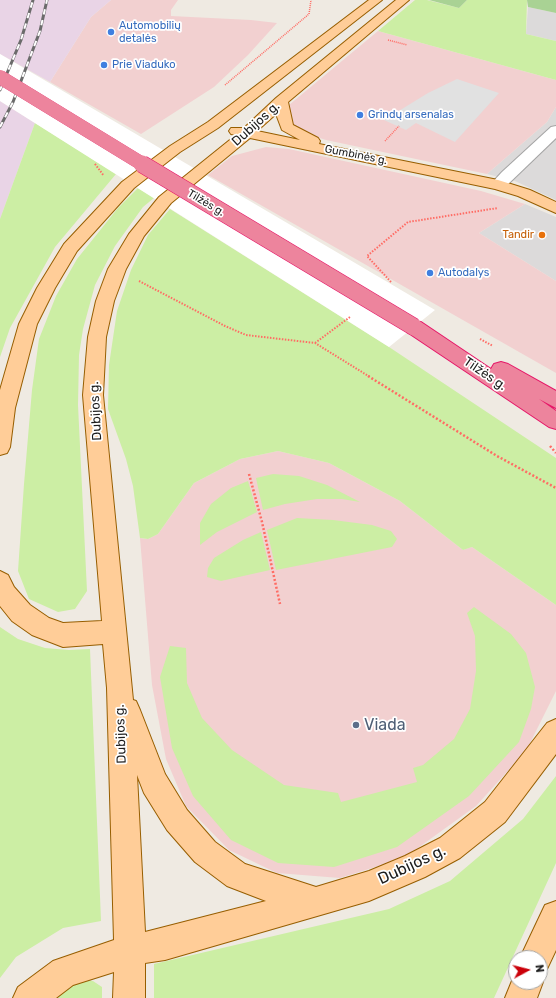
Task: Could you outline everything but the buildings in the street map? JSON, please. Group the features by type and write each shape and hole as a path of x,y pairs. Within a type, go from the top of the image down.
{"highway":[{"name":"Tilžės g.","path":"0,77 105,142 414,326 556,421"},
{"name":"Tilžės g.","path":"414,326 498,368 556,400"}],"main road":[{"name":"Dubijos g.","path":"0,447 5,408 28,324 46,288 70,248 106,207 128,185 175,150 213,125 376,0"},
{"name":"Dubijos g.","path":"129,998 130,951 120,688 93,395 97,337 105,301 117,269 137,234 165,200 246,134 281,101 403,0"},
{"path":"281,101 282,116 287,127 332,150"},
{"name":"Gumbinės g.","path":"213,125 246,134 332,150 498,185 524,193 556,208"},
{"path":"0,582 4,593 20,613 41,627 63,635 114,632"},
{"path":"120,688 154,783 177,820 205,852 237,876 316,902"},
{"name":"Dubijos g.","path":"130,951 165,944 316,902 375,883 414,867 450,848 495,812 556,732"},
{"path":"540,950 556,916"},
{"path":"29,998 64,972 130,951"}],"street":[{"path":"498,185 556,130"}],"path":[{"path":"224,86 309,14 311,0"},
{"path":"386,39 407,45"},
{"path":"396,287 367,256 408,222 499,208"},
{"path":"117,269 225,326 246,335 315,343 456,431 546,484 556,488"},
{"path":"315,343 351,316"},
{"path":"249,474 262,522 280,604"}],"shaded area":[{"path":"0,0 111,0 91,17 50,82 0,54"},
{"path":"111,0 178,0 171,10 171,16 251,20 277,23 248,55 214,87 141,134 50,82 91,17"},
{"path":"528,7 556,13 556,41 526,34"},
{"path":"378,31 556,80 556,107 547,122 487,174 326,140 307,134 292,125 289,105"},
{"path":"457,79 499,93 455,142 416,123 406,130 384,120 428,93"},
{"path":"0,101 35,123 0,219"},
{"path":"556,107 556,200 515,181 487,174 547,122"},
{"path":"266,147 289,149 481,191 525,204 479,233 556,281 556,373 208,175 232,156"},
{"path":"525,204 556,217 556,281 479,233"},
{"path":"278,451 329,463 400,501 463,550 472,547 556,605 556,691 526,751 476,806 404,858 340,878 277,873 229,850 186,806 166,759 152,685 140,538 148,539 158,534 194,483 240,459"}],"green space":[{"path":"415,0 427,0 459,8 467,0 527,0 526,34 556,41 556,80 378,31"},
{"path":"429,0 467,0 459,8"},
{"path":"527,0 556,0 556,13 528,7"},
{"path":"35,123 116,174 55,247 10,328 0,357 0,219"},
{"path":"138,188 154,198 143,207 115,246 95,285 83,329 79,355 78,405 87,591 75,609 58,612 29,599 18,571 32,390 39,339 56,296 77,259 118,208"},
{"path":"170,209 389,347 556,458 556,605 472,547 463,550 400,501 329,463 278,451 240,459 194,483 158,534 148,539 140,538 133,486 126,459 108,409 109,365 117,311 131,270 148,235"},
{"path":"273,474 299,476 327,485 360,502 342,499 317,499 285,504 263,510 256,478"},
{"path":"248,481 257,512 217,532 200,545 200,523 211,504 231,488"},
{"path":"297,518 333,520 372,525 391,531 397,539 392,547 276,570 267,530"},
{"path":"261,532 270,570 221,581 207,577 208,568 214,558 243,540"},
{"path":"474,607 511,634 526,653 535,687 531,709 519,742 469,796 397,847 334,867 278,863 231,840 193,796 172,748 160,677 170,646 186,648 187,683 202,718 232,750 284,785 338,793 341,802 417,782 413,768 423,765 454,739 470,709 476,671 475,636 467,613"},
{"path":"0,627 18,639 45,648 69,650 90,649 101,921 63,928 16,957 0,978"},
{"path":"556,776 556,863 516,950 508,950 508,968 494,998 154,998 154,964 389,909 450,881 523,819"},
{"path":"81,979 93,981 102,987 102,998 49,998"}],"pier":[{"path":"0,54 435,310 389,347 0,101"}],"railway":[{"path":"0,90 21,40 33,0"},
{"path":"0,127 13,102 40,31 47,0"}],"place":[{"name":"Automobilių detalės","path":"111,32"},
{"name":"Prie Viaduko","path":"104,65"},
{"name":"Grindų arsenalas","path":"360,115"},
{"name":"Tandir","path":"542,235"},
{"name":"Autodalys","path":"430,273"},
{"name":"Viada","path":"356,725"}]}
